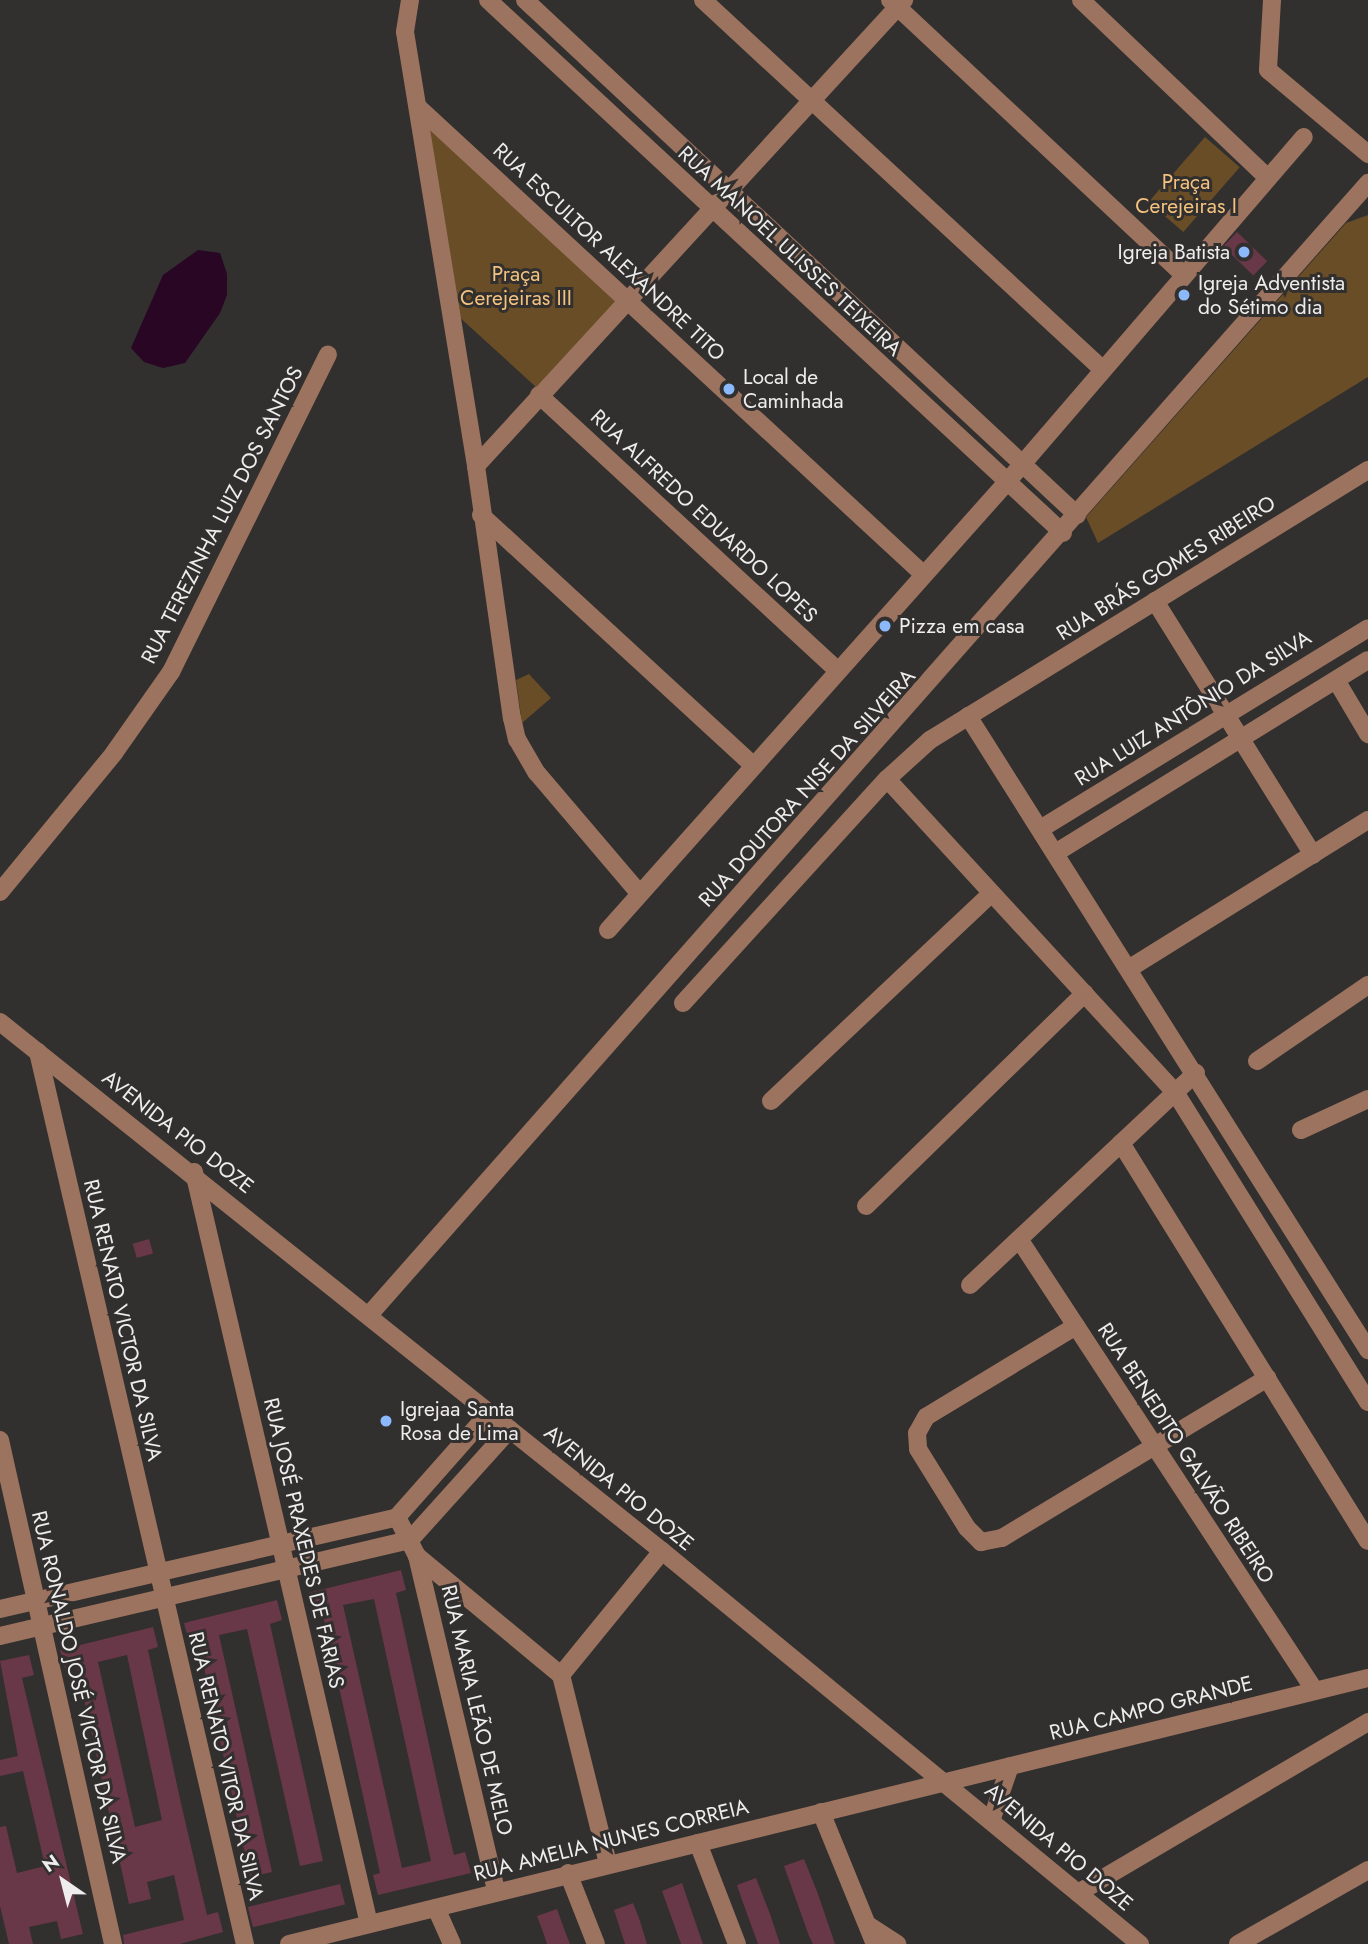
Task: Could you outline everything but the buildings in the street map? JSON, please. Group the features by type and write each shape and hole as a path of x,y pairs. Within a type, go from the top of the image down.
{"street":[{"path":"410,0 405,32 476,466 481,514 517,739 537,773 639,893"},
{"name":"RUA MANOEL ULISSES TEIXEIRA","path":"488,0 710,210 1063,533"},
{"name":"RUA MANOEL ULISSES TEIXEIRA","path":"525,0 730,188 1077,515"},
{"path":"703,0 1102,369"},
{"path":"1081,0 1268,178"},
{"path":"1272,0 1268,69 1368,154"},
{"path":"476,466 812,101 897,2 1183,274"},
{"name":"RUA ESCULTOR ALEXANDRE TITO","path":"418,107 922,573"},
{"path":"608,930 922,573 1007,482 1183,274 1304,137"},
{"name":"RUA DOUTORA NISE DA SILVEIRA","path":"369,1315 1366,192"},
{"name":"RUA TEREZINHA LUIZ DOS SANTOS","path":"0,892 114,753 171,672 328,355"},
{"name":"RUA ALFREDO EDUARDO LOPES","path":"539,395 837,670"},
{"name":"RUA BRÁS GOMES RIBEIRO","path":"683,1003 887,779 930,740 1368,470"},
{"path":"481,514 753,765"},
{"path":"1155,601 1313,855"},
{"name":"RUA LUIZ ANTÔNIO DA SILVA","path":"1042,828 1368,628"},
{"path":"1057,852 1238,737 1368,660"},
{"path":"1336,680 1368,734"},
{"path":"968,716 1042,828 1366,1348 1342,1360"},
{"path":"887,779 1175,1092 1368,1402"},
{"path":"1130,968 1368,820"},
{"path":"771,1101 992,892"},
{"path":"1257,1061 1368,985"},
{"path":"866,1206 1085,993"},
{"name":"AVENIDA PIO DOZE","path":"2,1028 38,1052 194,1172 662,1551 1139,1944"},
{"name":"RUA RENATO VICTOR DA SILVA","path":"38,1052 163,1598"},
{"path":"970,1285 1196,1073"},
{"path":"1301,1130 1368,1099"},
{"path":"1121,1143 1368,1541"},
{"name":"RUA JOSÉ PRAXEDES DE FARIAS","path":"194,1172 282,1545 360,1932"},
{"name":"RUA BENEDITO GALVÃO RIBEIRO","path":"1019,1239 1315,1691"},
{"path":"1076,1326 926,1417 917,1433 918,1449 967,1528 981,1542 1002,1538 1267,1378"},
{"path":"0,1609 397,1517 490,1412"},
{"path":"0,1636 287,1571 413,1548 510,1429"},
{"name":"RUA RONALDO JOSÉ VICTOR DA SILVA","path":"0,1440 113,1944"},
{"path":"397,1517 413,1548 561,1675 608,1864"},
{"name":"RUA MARIA LEÃO DE MELO","path":"413,1548 496,1891"},
{"path":"561,1675 662,1551"},
{"name":"RUA RENATO VITOR DA SILVA","path":"163,1598 245,1944"},
{"name":"RUA CAMPO GRANDE","path":"944,1782 1368,1678"},
{"path":"1078,1893 1368,1722"},
{"path":"991,1821 1010,1766"},
{"name":"RUA AMELIA NUNES CORREIA","path":"289,1944 360,1932 496,1891 944,1782"},
{"path":"821,1812 875,1944"},
{"path":"698,1843 737,1944"},
{"path":"1238,1944 1368,1870"},
{"path":"568,1874 596,1944"},
{"path":"436,1908 452,1944"},
{"path":"868,1925 897,1944"}],"green space":[{"name":"Praça Cerejeiras III","path":"417,110 619,299 537,388 446,305"},
{"name":"Praça Cerejeiras I","path":"1205,137 1240,167 1183,232 1149,202"},
{"path":"1368,215 1368,377 1098,543 1086,517 1346,223"},
{"path":"529,674 551,698 522,723 516,680"}],"shaded area":[{"path":"198,250 220,253 227,274 227,295 220,313 185,363 163,368 144,362 131,348 163,275"}],"place":[{"name":"Igreja Batista","path":"1244,252"},
{"name":"Igreja Adventista do Sétimo dia","path":"1184,295"},
{"name":"Local de Caminhada","path":"729,389"},
{"name":"Pizza em casa","path":"885,626"},
{"name":"Igrejaa Santa Rosa de Lima","path":"386,1421"}]}
